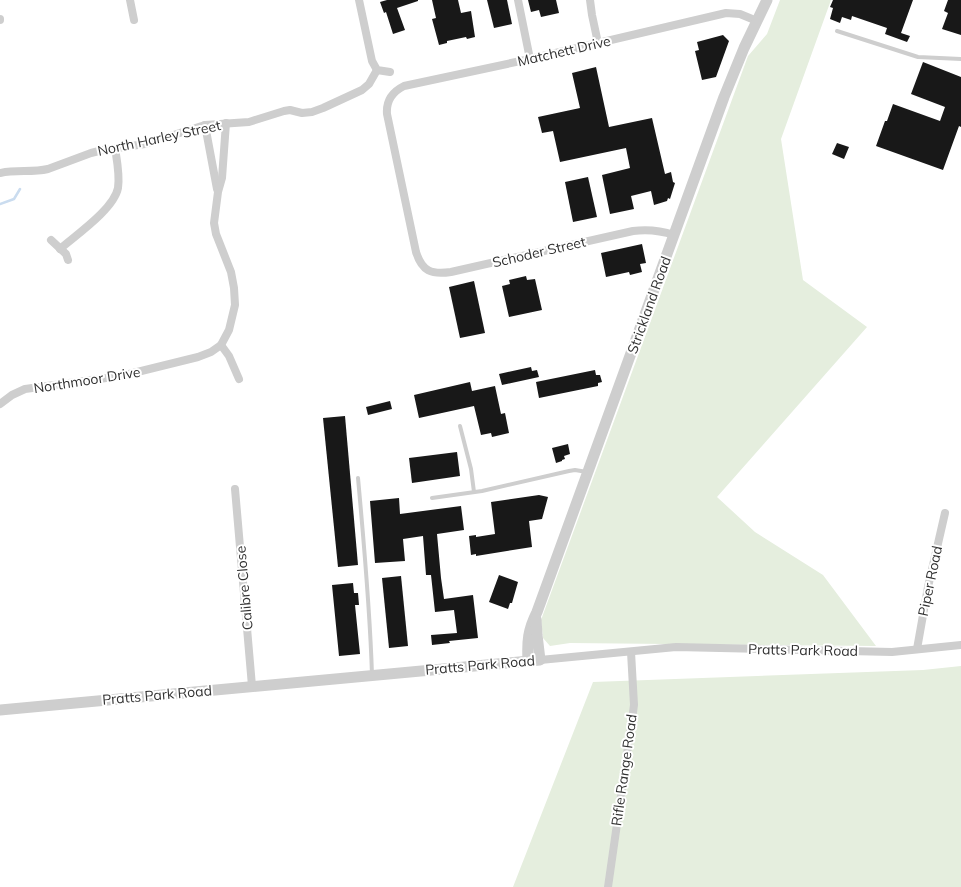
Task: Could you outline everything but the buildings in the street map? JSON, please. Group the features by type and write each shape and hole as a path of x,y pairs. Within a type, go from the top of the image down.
{"street":[{"path":"130,0 134,20"},
{"path":"359,0 372,62 378,70 390,72"},
{"path":"518,0 530,59"},
{"path":"590,0 598,43"},
{"name":"Strickland Road","path":"528,661 528,634 531,625 726,91 767,0"},
{"name":"Matchett Drive","path":"387,114 387,104 389,99 396,91 404,86 530,59 726,13 740,14 757,21"},
{"name":"North Harley Street","path":"0,173 14,170 40,171 91,153 149,143 205,125 249,122 290,110 302,113 312,112 362,90 369,84 378,70"},
{"name":"Schoder Street","path":"387,114 416,252 421,264 429,271 438,273 451,272 645,229 661,230 674,235"},
{"path":"226,123 222,178 218,192 214,223 216,234 231,272 235,297 232,321 226,337 221,345 229,356 239,379"},
{"path":"205,125 218,192"},
{"path":"60,249 106,209 116,195 119,180 115,148"},
{"path":"51,240 66,254 68,260"},
{"name":"Northmoor Drive","path":"0,404 12,395 25,389 121,376 198,357 211,352 221,345"},
{"name":"Calibre Close","path":"235,489 252,686"},
{"name":"Piper Road","path":"917,650 928,587 945,513"},
{"name":"Strickland Road","path":"537,612 537,635 540,660"},
{"name":"Pratts Park Road","path":"0,710 676,647 892,652 961,645"},
{"name":"Rifle Range Road","path":"608,887 634,704 631,652"}],"lane":[{"path":"837,31 918,57 961,59"},
{"path":"460,426 471,469 474,492"},
{"path":"432,498 474,492 569,471 576,470 588,472"},
{"path":"358,478 365,553 372,675"}],"green space":[{"path":"780,0 831,0 781,139 803,280 867,327 717,497 755,532 823,575 876,646 570,643 550,646 543,638 541,620 748,56 767,34"},
{"path":"961,666 961,887 513,887 593,682 923,670"}],"waterway":[{"path":"0,204 14,199 20,189"}]}
